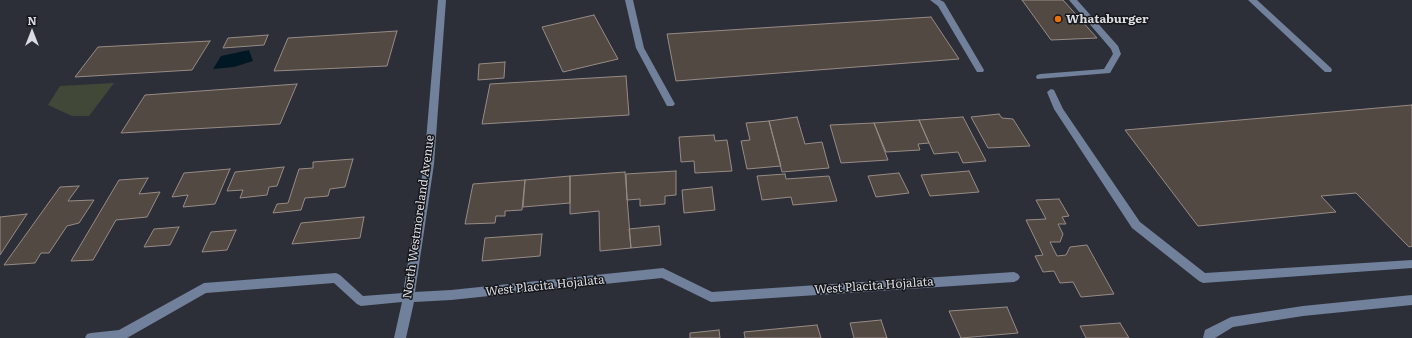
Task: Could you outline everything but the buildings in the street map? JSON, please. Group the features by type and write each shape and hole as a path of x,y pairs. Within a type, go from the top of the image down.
{"street":[{"name":"North Westmoreland Avenue","path":"400,338 409,296 429,164 442,0"},
{"path":"629,0 640,48 670,104"},
{"path":"934,0 941,4 980,70"},
{"path":"1040,77 1107,71 1117,54 1115,48 1073,0"},
{"path":"1252,0 1328,70"},
{"path":"1051,92 1059,109 1136,225 1202,278 1412,264"},
{"name":"West Placita Hojalata","path":"92,338 121,335 204,288 336,278 361,301 409,296 451,295 663,273 711,298 1014,277"},
{"path":"1209,338 1208,334 1231,322 1303,311 1412,300"}],"green space":[{"path":"114,83 89,116 72,116 48,105 60,86"}],"water":[{"path":"249,50 253,61 234,67 213,69 221,56"}],"place":[{"name":"Whataburger","path":"1058,19"}]}
